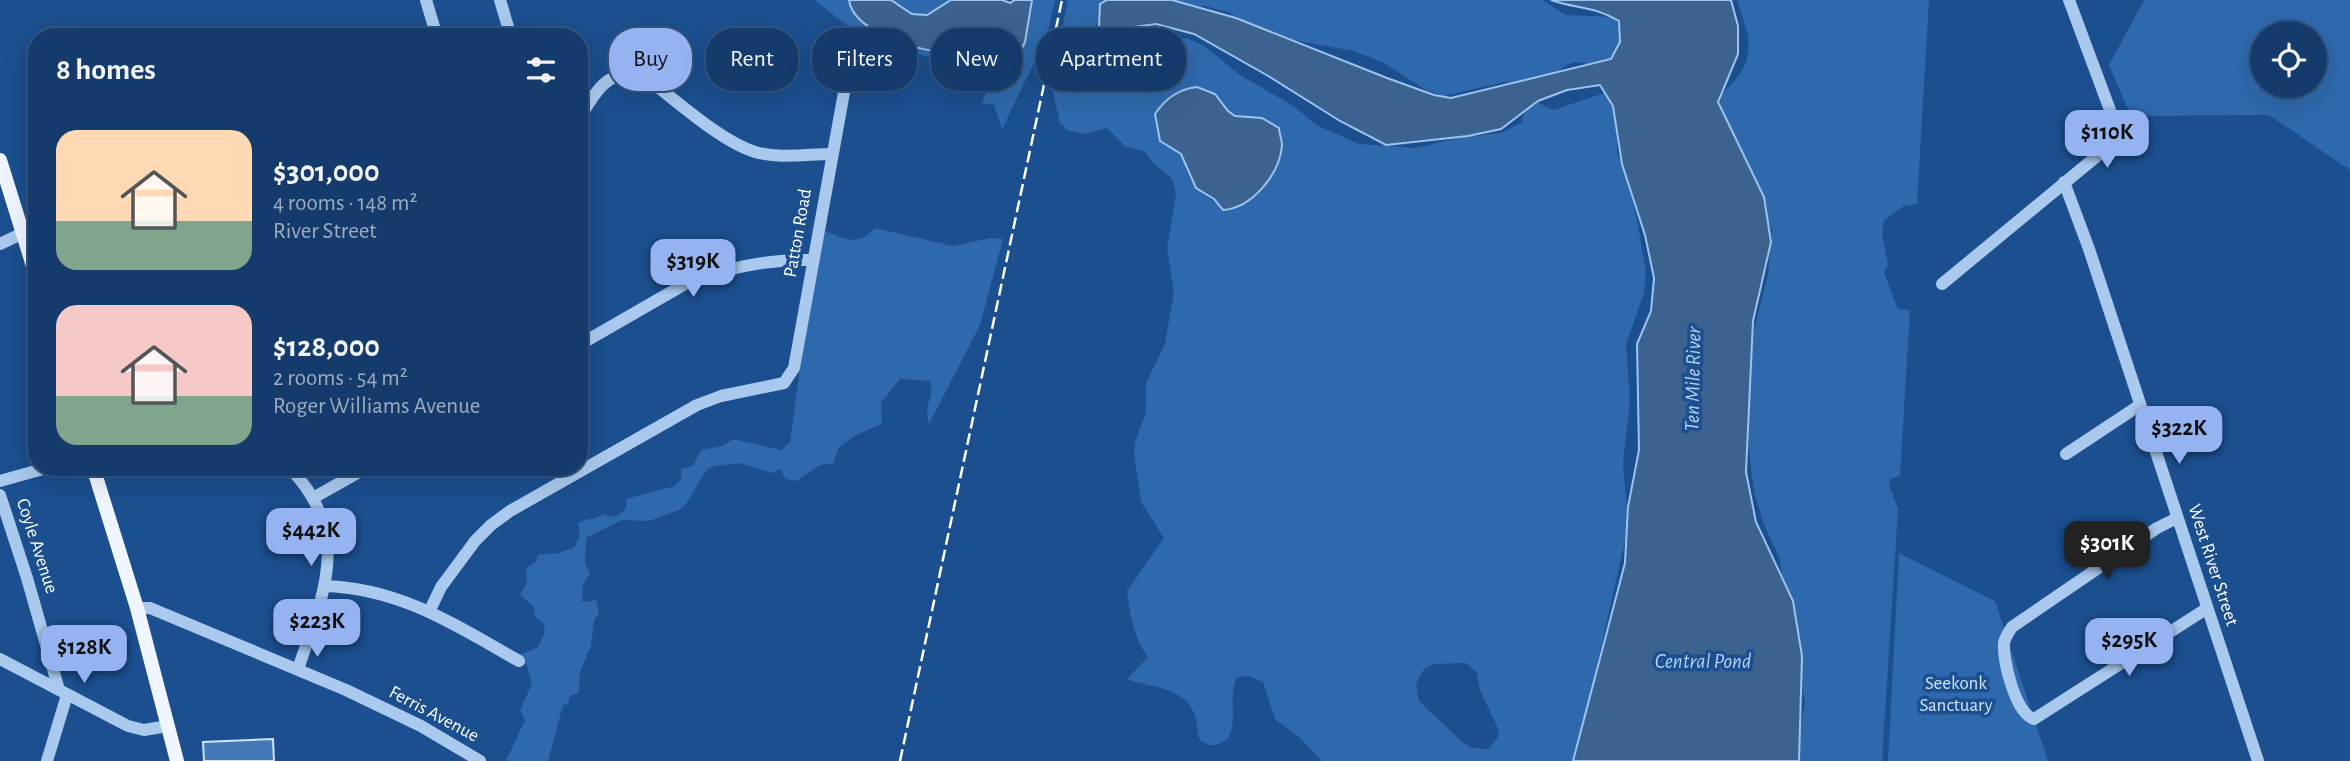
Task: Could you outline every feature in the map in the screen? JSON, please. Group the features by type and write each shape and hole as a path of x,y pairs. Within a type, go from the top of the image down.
{"main road":[{"path":"0,160 28,249"},
{"path":"96,476 137,608 177,761"}],"street":[{"path":"426,0 434,28"},
{"path":"500,0 508,28"},
{"path":"1942,284 2120,137 2069,0"},
{"path":"588,104 599,88 611,77 634,75 646,78 730,140 755,151 769,154 832,154"},
{"name":"Patton Road","path":"588,467 697,405 721,396 784,383 793,368 844,91"},
{"name":"West River Street","path":"2064,182 2258,761"},
{"path":"0,244 23,233"},
{"path":"588,340 685,284 703,277 754,263 813,260"},
{"path":"2066,454 2140,405"},
{"path":"0,481 28,473"},
{"path":"296,476 313,498 323,517 329,543 324,586 298,668"},
{"path":"313,498 352,476"},
{"name":"Patton Road","path":"430,610 441,587 475,541 510,511 572,476"},
{"name":"Coyle Avenue","path":"0,495 63,693"},
{"path":"2177,518 2148,534 2022,620 2007,635 2004,643 2006,663 2019,705 2028,718 2034,719 2206,608"},
{"path":"324,586 362,590 430,610 519,661"},
{"name":"Ferris Avenue","path":"137,608 150,608 298,668 402,716 475,760"},
{"path":"0,659 128,726 144,730 168,726"},
{"path":"47,761 63,693"}],"green space":[{"path":"814,0 848,0 852,11 871,28 850,28"},
{"path":"891,0 951,0 921,15 907,12"},
{"path":"1032,0 1055,0 1049,28 1036,28 1036,59 1022,88 1021,28"},
{"path":"1068,0 1126,0 1101,16 1095,28 1062,28"},
{"path":"1130,0 1542,0 1566,15 1612,17 1619,24 1622,39 1620,54 1600,66 1576,62 1566,65 1540,86 1504,82 1444,96 1426,90 1382,62 1354,51 1270,36 1230,13 1206,6 1179,7"},
{"path":"1737,0 1929,0 1917,204 1904,206 1884,220 1882,234 1888,264 1884,273 1898,309 1910,310 1900,476 1891,479 1889,485 1898,509 1882,761 1792,761 1805,704 1779,557 1764,525 1754,492 1749,451 1749,349 1768,275 1772,230 1719,110 1722,95 1743,68 1749,49"},
{"path":"2144,0 2350,0 2350,170 2269,115 2131,116 2109,65"},
{"path":"1186,39 1204,46 1240,75 1295,107 1316,125 1359,144 1416,148 1458,138 1501,133 1522,122 1527,103 1538,103 1554,110 1610,91 1617,115 1617,153 1626,174 1646,272 1644,293 1626,344 1630,400 1623,464 1628,518 1625,541 1595,674 1582,761 1322,761 1300,738 1275,719 1263,682 1250,676 1238,677 1234,685 1232,729 1228,737 1221,743 1209,745 1200,740 1194,713 1182,698 1165,689 1127,679 1148,657 1136,634 1127,591 1164,538 1141,502 1134,454 1135,442 1146,412 1146,383 1165,344 1174,293 1167,248 1176,193 1172,179 1153,163 1144,151 1126,147 1107,128 1086,134 1067,130 1060,123 1053,91 1186,91 1182,128 1185,167 1190,179 1201,192 1224,210 1233,209 1253,198 1273,171 1262,118 1231,114 1203,88 1186,88","holes":["1466,663 1477,673 1480,690 1499,736 1488,749 1471,748 1461,741 1419,701 1416,684 1424,669 1433,664"]},
{"path":"917,48 931,50 931,58 917,53"},
{"path":"987,91 1020,91 1002,129 994,105 982,103"},
{"path":"875,228 953,246 991,238 1003,239 980,325 929,424 927,411 930,381 900,379 881,403 882,424 856,435 839,447 833,464 820,465 796,481 786,479 780,469 773,473 739,463 715,466 707,469 686,504 679,510 649,521 622,520 586,538 585,563 590,574 583,584 582,602 596,600 599,614 594,620 591,646 580,672 579,693 570,696 568,704 563,705 548,761 506,761 525,720 520,710 532,684 527,665 514,657 537,648 545,633 544,624 535,617 534,607 520,595 527,581 526,568 536,562 538,555 574,548 580,536 578,523 603,514 609,517 619,515 626,508 626,499 675,486 681,479 681,469 693,466 701,450 723,446 733,439 781,450 790,442 819,229 856,240"},
{"name":"Seekonk Sanctuary","path":"1899,553 1995,601 2048,761 1888,761"}],"water":[{"path":"849,0 891,0 912,14 927,15 951,0 1002,0 1010,3 1015,0 1032,0 1022,48 1022,28 931,28 930,50 917,47 917,28 870,28 853,11"},
{"name":"Central Pond","path":"1107,0 1172,0 1236,18 1387,78 1434,95 1451,98 1611,59 1620,42 1619,21 1593,10 1551,0 1731,0 1738,26 1738,54 1718,102 1764,197 1771,242 1753,321 1746,472 1756,522 1793,601 1802,656 1799,761 1573,761 1625,563 1628,507 1639,450 1637,344 1651,311 1654,278 1645,235 1622,164 1613,106 1600,85 1567,90 1538,101 1501,129 1468,136 1386,145 1340,121 1194,34 1186,32 1186,28 1156,24 1127,28 1099,27 1100,4"},
{"path":"1197,87 1215,94 1235,116 1262,118 1279,128 1282,145 1270,178 1254,196 1234,208 1223,210 1214,199 1196,188 1181,154 1160,141 1155,114 1173,96"}],"building":[{"path":"273,739 274,761 204,761 203,742"}],"railway":[{"path":"900,761 1062,0"}],"water label":[{"name":"Ten Mile River","path":"1693,379"}]}
